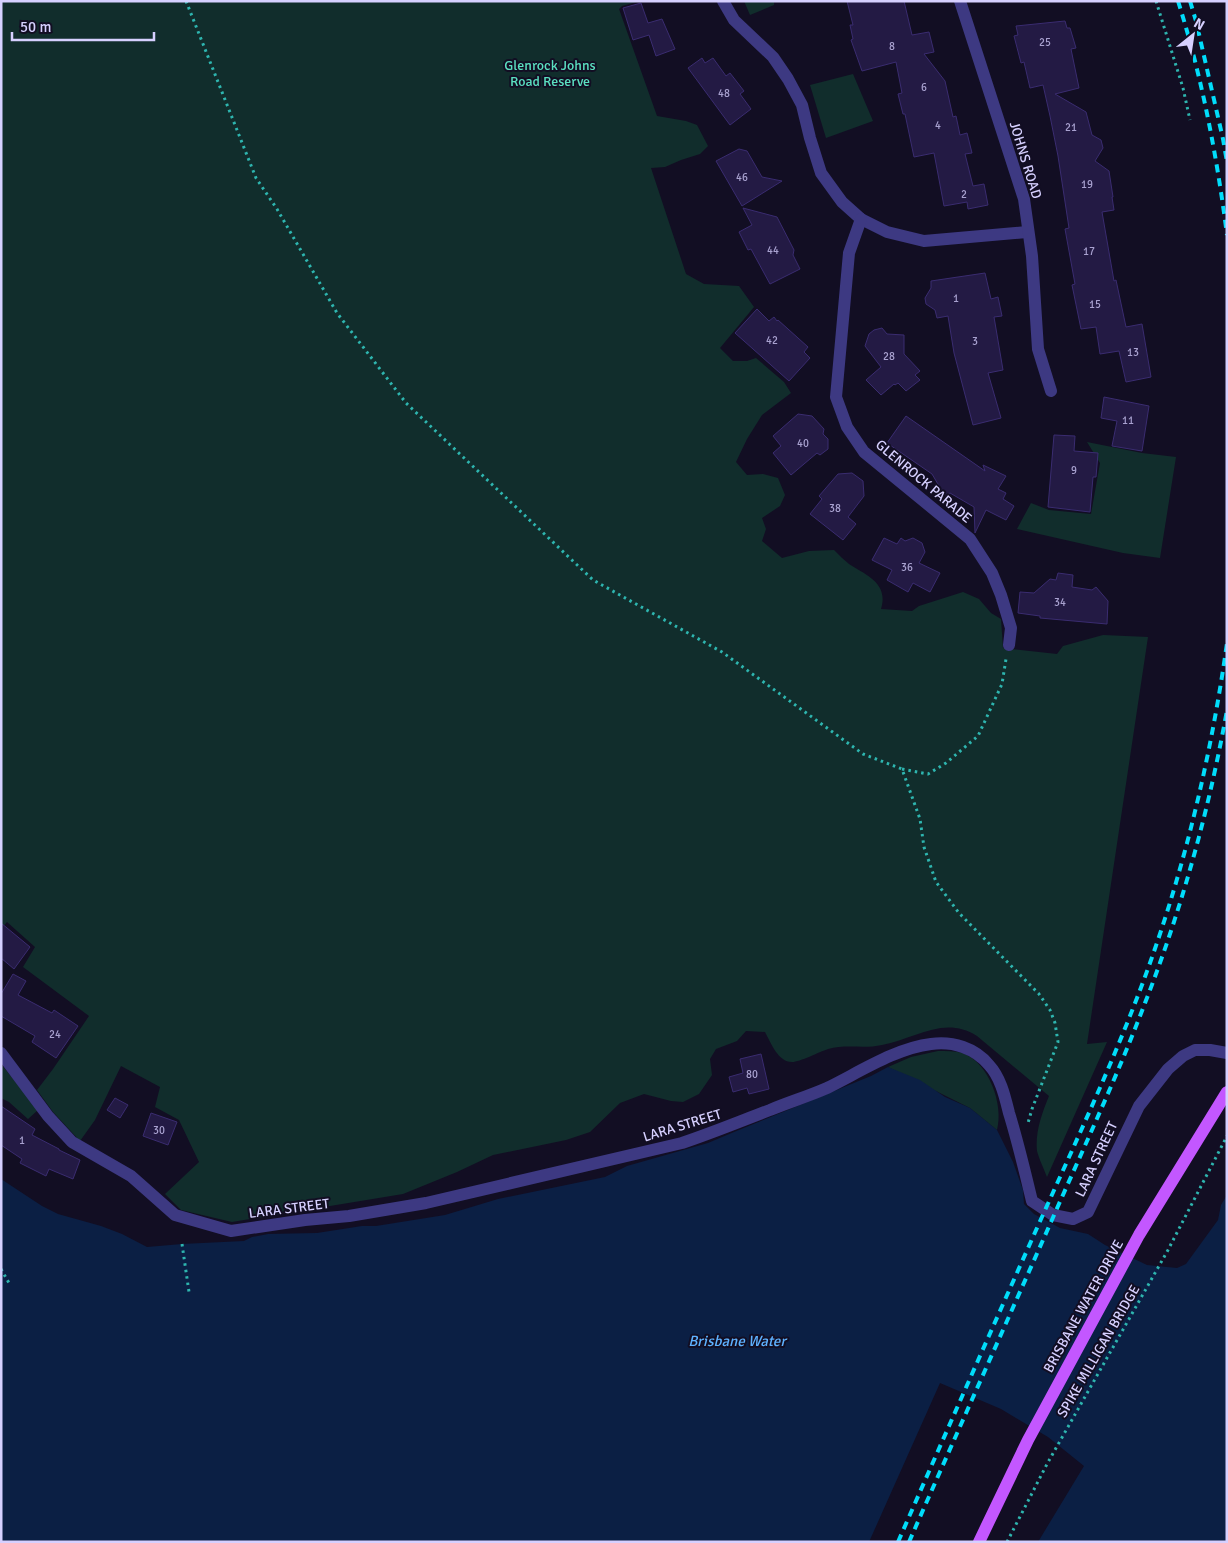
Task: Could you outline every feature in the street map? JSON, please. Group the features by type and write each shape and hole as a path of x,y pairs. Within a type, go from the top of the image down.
{"main road":[{"name":"BRISBANE WATER DRIVE","path":"979,1542 1028,1440 1139,1235 1227,1092"}],"street":[{"path":"723,1 734,20 773,57 788,79 802,105 821,173 842,202 861,219 887,232 924,241 1027,232"},
{"name":"JOHNS ROAD","path":"960,1 1024,200 1027,232 1032,256 1038,349 1051,391"},
{"name":"GLENROCK PARADE","path":"861,219 849,252 836,397 847,427 864,452 970,539 992,572 1001,595 1011,628 1009,645"},
{"name":"LARA STREET","path":"1,1053 48,1116 72,1142 131,1176 175,1215 231,1231 305,1220 349,1216 426,1203 682,1143 718,1131 827,1088 865,1067 906,1051 931,1044 955,1044 969,1049 991,1066 1002,1087 1032,1201 1053,1215 1073,1219 1088,1212 1139,1106 1168,1069 1195,1050 1227,1053"}],"path":[{"path":"186,1 256,178 277,209 337,313 406,402 593,580 722,652 863,754 902,769 928,774 946,763 978,736 1002,684 1009,645"},
{"path":"1156,1 1183,88 1190,120"},
{"path":"902,769 920,819 924,847 936,882 959,912 1039,994 1050,1010 1055,1022 1058,1042 1032,1109 1028,1127"},
{"name":"SPIKE MILLIGAN BRIDGE","path":"1007,1542 1047,1464 1168,1250 1227,1136"},
{"path":"182,1244 189,1292"},
{"path":"1,1269 9,1283"}],"green space":[{"name":"Glenrock Johns Road Reserve","path":"1,1 640,1 622,6 619,9 657,116 697,125 708,146 700,154 665,167 651,168 686,274 704,284 739,286 754,307 720,348 733,361 747,361 756,358 784,382 791,393 762,415 747,439 736,462 747,475 763,474 778,478 785,495 780,506 762,518 766,529 762,541 782,558 809,551 834,550 849,564 869,576 879,586 883,600 881,609 912,611 919,606 963,592 979,599 991,613 1001,619 1003,648 1057,654 1063,646 1103,635 1148,637 1087,1044 1107,1042 1047,1177 1037,1151 1037,1137 1049,1096 977,1036 965,1030 953,1028 930,1030 875,1046 828,1049 792,1062 783,1059 779,1055 765,1032 746,1031 737,1041 716,1049 710,1059 712,1075 699,1094 683,1102 644,1094 620,1103 590,1132 566,1140 493,1155 403,1194 232,1222 181,1210 165,1194 199,1162 179,1120 155,1107 160,1087 121,1066 95,1120 80,1141 53,1112 37,1090 89,1016 23,967 35,947 7,922 1,929"},
{"path":"744,1 774,1 774,5 750,15"},
{"path":"853,74 873,121 826,138 810,85"},
{"path":"1087,442 1142,453 1176,457 1160,558 1123,553 1017,529 1031,503 1049,510 1091,514 1100,463"},
{"path":"938,1051 962,1053 980,1065 987,1075 996,1097 999,1120 997,1130 970,1108 888,1067 911,1057"},
{"path":"1,1064 38,1110 28,1119 9,1102 1,1098"}],"water":[{"name":"Brisbane Water","path":"888,1067 920,1080 945,1097 970,1108 997,1130 1013,1162 1023,1190 1024,1204 1034,1214 1060,1228 1088,1234 1105,1245 1147,1265 1177,1268 1186,1264 1218,1220 1221,1205 1227,1195 1227,1542 1038,1542 1084,1466 1048,1437 1001,1409 940,1383 869,1542 1,1542 1,1179 42,1206 58,1214 101,1226 147,1247 244,1241 252,1237 268,1234 317,1233 362,1226 376,1226 445,1215 498,1199 605,1177 627,1166 708,1143 871,1076"}],"building":[{"path":"847,1 904,1 912,35 929,32 934,52 924,54 945,81 953,117 956,116 960,135 967,133 972,153 965,154 973,186 984,184 988,205 968,209 967,202 944,206 934,153 914,157 905,114 903,114 898,94 902,93 896,62 862,71 851,40 853,39 850,25 853,25"},
{"path":"641,3 648,23 662,19 675,49 656,56 649,35 633,40 623,8"},
{"path":"1065,21 1067,28 1070,28 1076,48 1071,49 1079,88 1055,94 1086,112 1092,135 1101,140 1103,148 1095,161 1109,171 1114,210 1102,212 1114,281 1116,280 1126,327 1142,324 1151,377 1126,382 1119,351 1100,354 1096,327 1081,329 1072,285 1075,284 1065,229 1069,228 1058,156 1043,85 1030,88 1024,62 1021,63 1014,36 1018,35 1016,26"},
{"path":"702,58 705,63 713,58 726,76 730,73 744,91 740,94 751,109 730,125 688,68"},
{"path":"739,149 747,151 762,177 782,181 742,206 716,161"},
{"path":"743,208 777,217 794,250 793,255 800,269 770,284 751,249 748,250 739,232 752,225"},
{"path":"985,273 991,299 998,297 1002,316 994,317 1003,370 988,373 1001,418 973,425 954,353 948,316 937,318 935,310 926,304 925,298 931,288 931,281"},
{"path":"757,309 769,321 774,317 808,347 804,352 810,358 789,381 735,333"},
{"path":"882,328 887,334 904,335 904,354 920,371 915,375 920,380 906,391 898,383 881,395 866,380 881,367 865,346 869,334 874,330"},
{"path":"1104,397 1149,406 1142,451 1112,446 1117,421 1101,418"},
{"path":"798,414 812,416 824,429 823,434 828,439 828,449 820,455 817,453 791,475 773,453 781,446 773,436"},
{"path":"906,416 985,471 983,465 1006,476 998,489 1006,493 1003,499 1014,506 1006,520 986,510 975,533 974,507 950,493 945,496 932,474 887,443"},
{"path":"1054,435 1075,436 1074,451 1098,453 1096,477 1093,477 1090,512 1048,507"},
{"path":"852,473 863,481 864,496 848,517 856,524 843,540 810,514 822,499 819,496 838,474"},
{"path":"884,538 897,544 901,538 905,541 913,538 922,543 925,552 919,563 940,573 930,592 913,583 908,592 887,580 892,570 872,560"},
{"path":"1058,573 1073,575 1072,587 1092,590 1096,587 1108,601 1107,624 1040,618 1040,616 1018,613 1020,592 1034,593 1050,579 1056,580"},
{"path":"1,923 30,947 14,969 1,958"},
{"path":"13,974 26,981 18,995 52,1013 54,1010 78,1026 56,1058 32,1042 35,1036 1,1016 1,994"},
{"path":"761,1054 769,1089 749,1094 747,1088 733,1092 729,1077 743,1073 740,1059"},
{"path":"115,1098 128,1105 120,1118 107,1110"},
{"path":"1,1106 35,1129 32,1135 80,1160 73,1179 49,1169 46,1176 20,1163 22,1159 1,1145"},
{"path":"151,1113 177,1122 168,1145 143,1136"}],"railway":[{"path":"1178,1 1208,117 1227,235"},
{"path":"1190,1 1227,162"},
{"path":"898,1542 1101,1085 1153,955 1180,867 1203,778 1227,643"},
{"path":"909,1542 1100,1113 1145,1003 1171,931 1193,858 1212,785 1227,710"}]}
